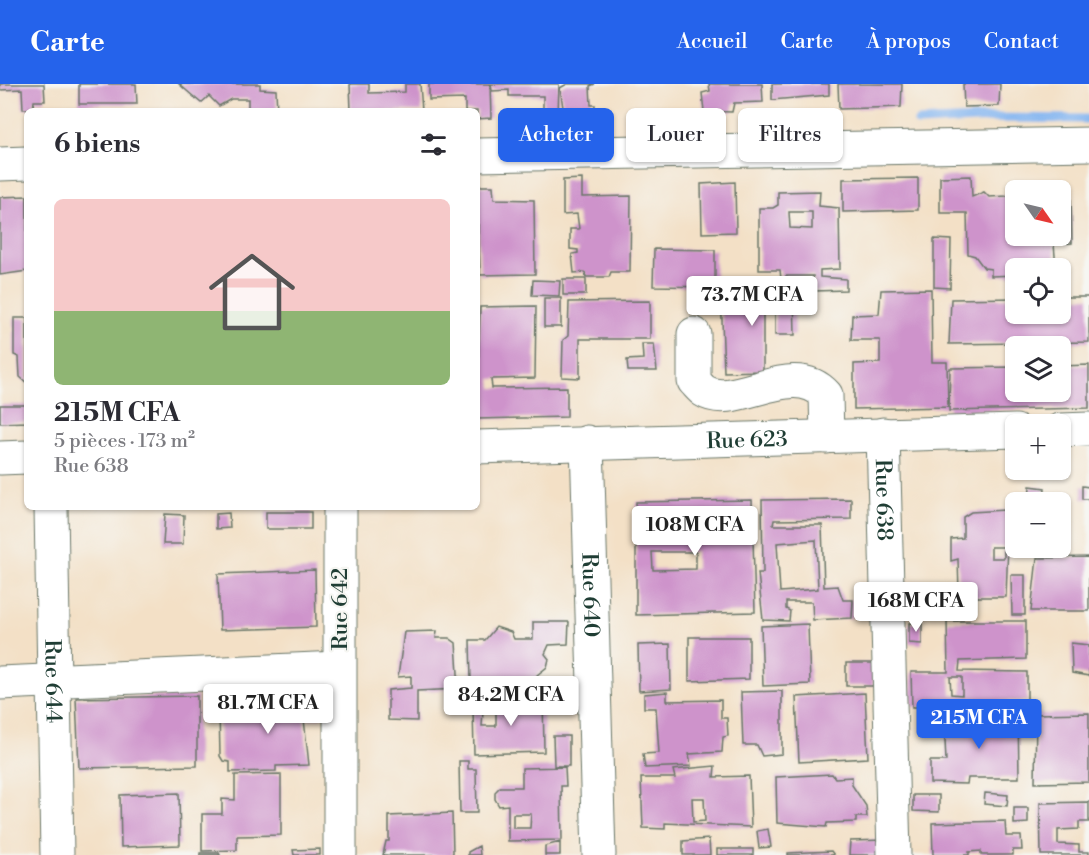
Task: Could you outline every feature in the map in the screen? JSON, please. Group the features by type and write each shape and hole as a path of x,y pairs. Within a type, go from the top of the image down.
{"street":[{"path":"480,155 1089,144"},
{"path":"0,164 24,163"},
{"path":"694,334 694,381 704,392 719,396 803,380 818,386 826,395 827,437"},
{"path":"1071,429 1089,429"},
{"name":"Rue 623","path":"480,447 1005,431"},
{"name":"Rue 638","path":"883,434 894,855"},
{"name":"Rue 640","path":"587,442 599,855"},
{"path":"0,458 24,457"},
{"name":"Rue 644","path":"51,510 57,855"},
{"name":"Rue 642","path":"340,510 340,855"},
{"path":"0,683 339,668"}],"building":[{"path":"0,84 44,84 45,101 34,101 33,108 23,109 22,89 0,90"},
{"path":"79,84 136,84 137,104 79,104"},
{"path":"179,84 260,84 260,89 276,90 277,108 248,108 248,99 231,99 219,106 209,96 201,103"},
{"path":"350,84 369,84 369,93 405,92 405,84 420,84 422,108 351,108"},
{"path":"429,84 490,84 491,118 480,119 480,108 465,108 465,99 429,100"},
{"path":"491,84 559,84 558,108 543,108 543,96 509,96 509,90 492,91"},
{"path":"567,84 595,84 590,86 591,105 595,105 595,108 563,108 560,88"},
{"path":"709,84 762,84 763,102 734,103 732,112 726,112 726,108 704,108 702,93 710,91"},
{"path":"772,84 829,84 829,95 772,100"},
{"path":"838,84 902,84 901,107 839,108"},
{"path":"963,84 1000,84 999,106 964,107"},
{"path":"971,176 972,197 984,192 989,197 1005,196 1005,246 1054,246 1055,258 1005,258 1005,275 991,276 991,269 984,268 975,256 968,254 967,213 940,213 940,177"},
{"path":"918,178 918,210 843,212 843,179"},
{"path":"582,179 582,197 631,196 630,272 611,272 609,277 586,277 585,272 574,273 572,254 578,253 578,250 570,249 570,229 579,229 577,214 563,215 563,180"},
{"path":"735,182 736,232 702,233 701,184"},
{"path":"480,186 493,186 494,199 534,200 535,274 480,275"},
{"path":"820,191 819,206 839,208 840,269 820,270 820,277 846,279 846,290 814,291 813,276 786,276 786,292 752,292 753,279 781,279 780,270 759,270 759,208 773,208 778,205 778,192","holes":["789,212 812,212 812,229 790,228"]},
{"path":"24,196 24,271 0,275 0,197"},
{"path":"1071,196 1072,243 1071,243"},
{"path":"934,239 951,240 950,288 934,287"},
{"path":"654,249 715,250 715,287 653,286"},
{"path":"563,279 586,279 586,295 563,295"},
{"path":"533,280 560,281 559,296 532,295"},
{"path":"931,289 932,362 947,362 948,407 854,409 854,364 880,363 880,340 851,340 852,315 879,314 881,290"},
{"path":"721,294 794,294 795,335 775,335 775,311 763,312 763,371 724,372"},
{"path":"1071,297 1089,297 1089,342 1071,342 1071,336 1005,336 1005,343 949,344 951,299 1005,298 1005,324 1071,324"},
{"path":"544,298 561,298 561,327 544,327"},
{"path":"650,301 650,339 580,339 580,378 562,377 563,340 568,336 569,302"},
{"path":"536,306 535,378 491,379 492,388 567,387 567,417 480,419 480,307"},
{"path":"14,318 24,318 24,380 20,377 19,357 14,355"},
{"path":"642,344 654,344 657,371 628,371 627,360 643,359"},
{"path":"1089,365 1089,408 949,411 950,368 1005,367 1005,402 1071,402 1071,366"},
{"path":"0,405 24,405 24,422 0,423"},
{"path":"1030,486 1045,488 1045,492 1030,492"},
{"path":"1082,486 1089,487 1089,499 1082,499"},
{"path":"851,499 851,519 774,520 773,525 822,525 824,587 838,586 843,600 853,600 852,618 813,620 812,602 786,602 786,609 790,611 789,621 763,620 758,573 763,573 762,500","holes":["816,540 818,589 780,592 777,543"]},
{"path":"752,500 755,612 636,615 636,502","holes":["652,552 696,552 696,569 653,570"]},
{"path":"1005,510 1005,558 1007,558 1006,597 966,597 959,592 958,559 951,561 951,539 963,538 963,517 971,512","holes":["991,547 1004,547 1004,558 991,558"]},
{"path":"266,512 311,512 311,529 266,529"},
{"path":"229,513 230,528 216,529 216,514"},
{"path":"165,514 184,515 183,544 163,544"},
{"path":"1089,557 1089,611 1031,611 1037,558"},
{"path":"315,570 316,627 220,630 218,574"},
{"path":"1011,575 1025,575 1025,615 1012,615"},
{"path":"947,621 1026,621 1026,659 960,661 959,671 1027,672 1027,701 935,702 936,707 912,707 911,672 948,672","holes":["950,677 962,677 962,695 951,694"]},
{"path":"533,622 569,622 568,644 549,645 545,654 549,659 547,667 537,675 538,692 487,694 487,681 471,681 470,640 485,640 496,627 511,632 514,639 533,639"},
{"path":"909,623 922,623 922,644 909,643"},
{"path":"808,624 810,684 763,686 761,626"},
{"path":"437,631 436,638 449,638 456,643 459,689 417,691 417,721 388,720 388,690 411,688 411,676 398,677 404,632"},
{"path":"689,637 749,637 749,679 689,681"},
{"path":"1071,643 1089,645 1089,676 1072,673"},
{"path":"670,644 671,689 639,691 638,645"},
{"path":"846,663 873,663 873,686 846,686"},
{"path":"782,691 782,754 762,756 757,745 743,745 741,692"},
{"path":"667,692 667,701 721,700 721,718 727,718 728,736 723,737 722,752 689,754 691,766 645,768 643,754 659,753 656,708 644,708 644,694"},
{"path":"319,693 320,718 304,719 309,765 276,766 276,771 230,772 230,762 223,761 220,756 219,710 283,708 282,694"},
{"path":"865,693 868,758 799,762 796,697"},
{"path":"543,694 544,752 474,754 473,708 511,707 511,695","holes":["483,711 496,711 496,726 482,726"]},
{"path":"197,696 197,766 79,768 76,698"},
{"path":"1018,710 1019,778 968,778 967,784 930,783 930,761 946,761 944,719 994,719 996,711"},
{"path":"1089,713 1089,782 1035,783 1036,714"},
{"path":"553,736 569,736 569,766 554,766"},
{"path":"459,761 468,761 468,769 476,769 477,813 460,813"},
{"path":"715,766 714,777 749,776 751,827 665,823 665,829 643,828 641,778 675,778 673,770","holes":["692,798 704,798 705,821 693,822"]},
{"path":"565,767 566,786 561,786 562,840 508,841 508,805 499,806 495,799 495,792 500,787 522,787 522,768","holes":["513,814 531,814 530,828 513,828"]},
{"path":"281,774 281,835 237,836 237,850 202,851 202,814 222,814 222,799 235,800 235,775"},
{"path":"832,774 835,778 852,777 852,785 866,806 867,817 856,817 856,822 827,823 826,827 777,823 776,777"},
{"path":"179,793 180,845 121,847 120,795"},
{"path":"985,793 1008,795 1007,806 984,804"},
{"path":"913,795 939,795 939,812 913,811"},
{"path":"1089,802 1089,822 1079,822 1079,829 1058,830 1058,844 1079,845 1079,852 1089,852 1089,855 1041,855 1040,803"},
{"path":"1014,808 1028,808 1028,823 1014,824"},
{"path":"452,813 453,853 451,855 383,855 386,841 389,841 389,816"},
{"path":"1005,821 1006,836 1021,836 1022,850 1013,850 1013,855 981,855 981,851 969,852 969,855 933,855 932,823"},
{"path":"768,829 771,847 759,848 757,831"},
{"path":"709,839 710,855 683,855 683,841"},
{"path":"884,840 884,855 849,855 850,841"},
{"path":"560,842 560,855 545,855 545,846"},
{"path":"479,846 480,855 468,855 468,852"},
{"path":"320,849 320,855 294,855 293,850"},
{"path":"717,849 753,849 753,855 717,855"},
{"path":"831,851 834,855 788,855 788,853"},
{"path":"200,853 219,853 220,855 200,855"}],"waterway":[{"path":"918,122 995,118 1089,119"}]}
